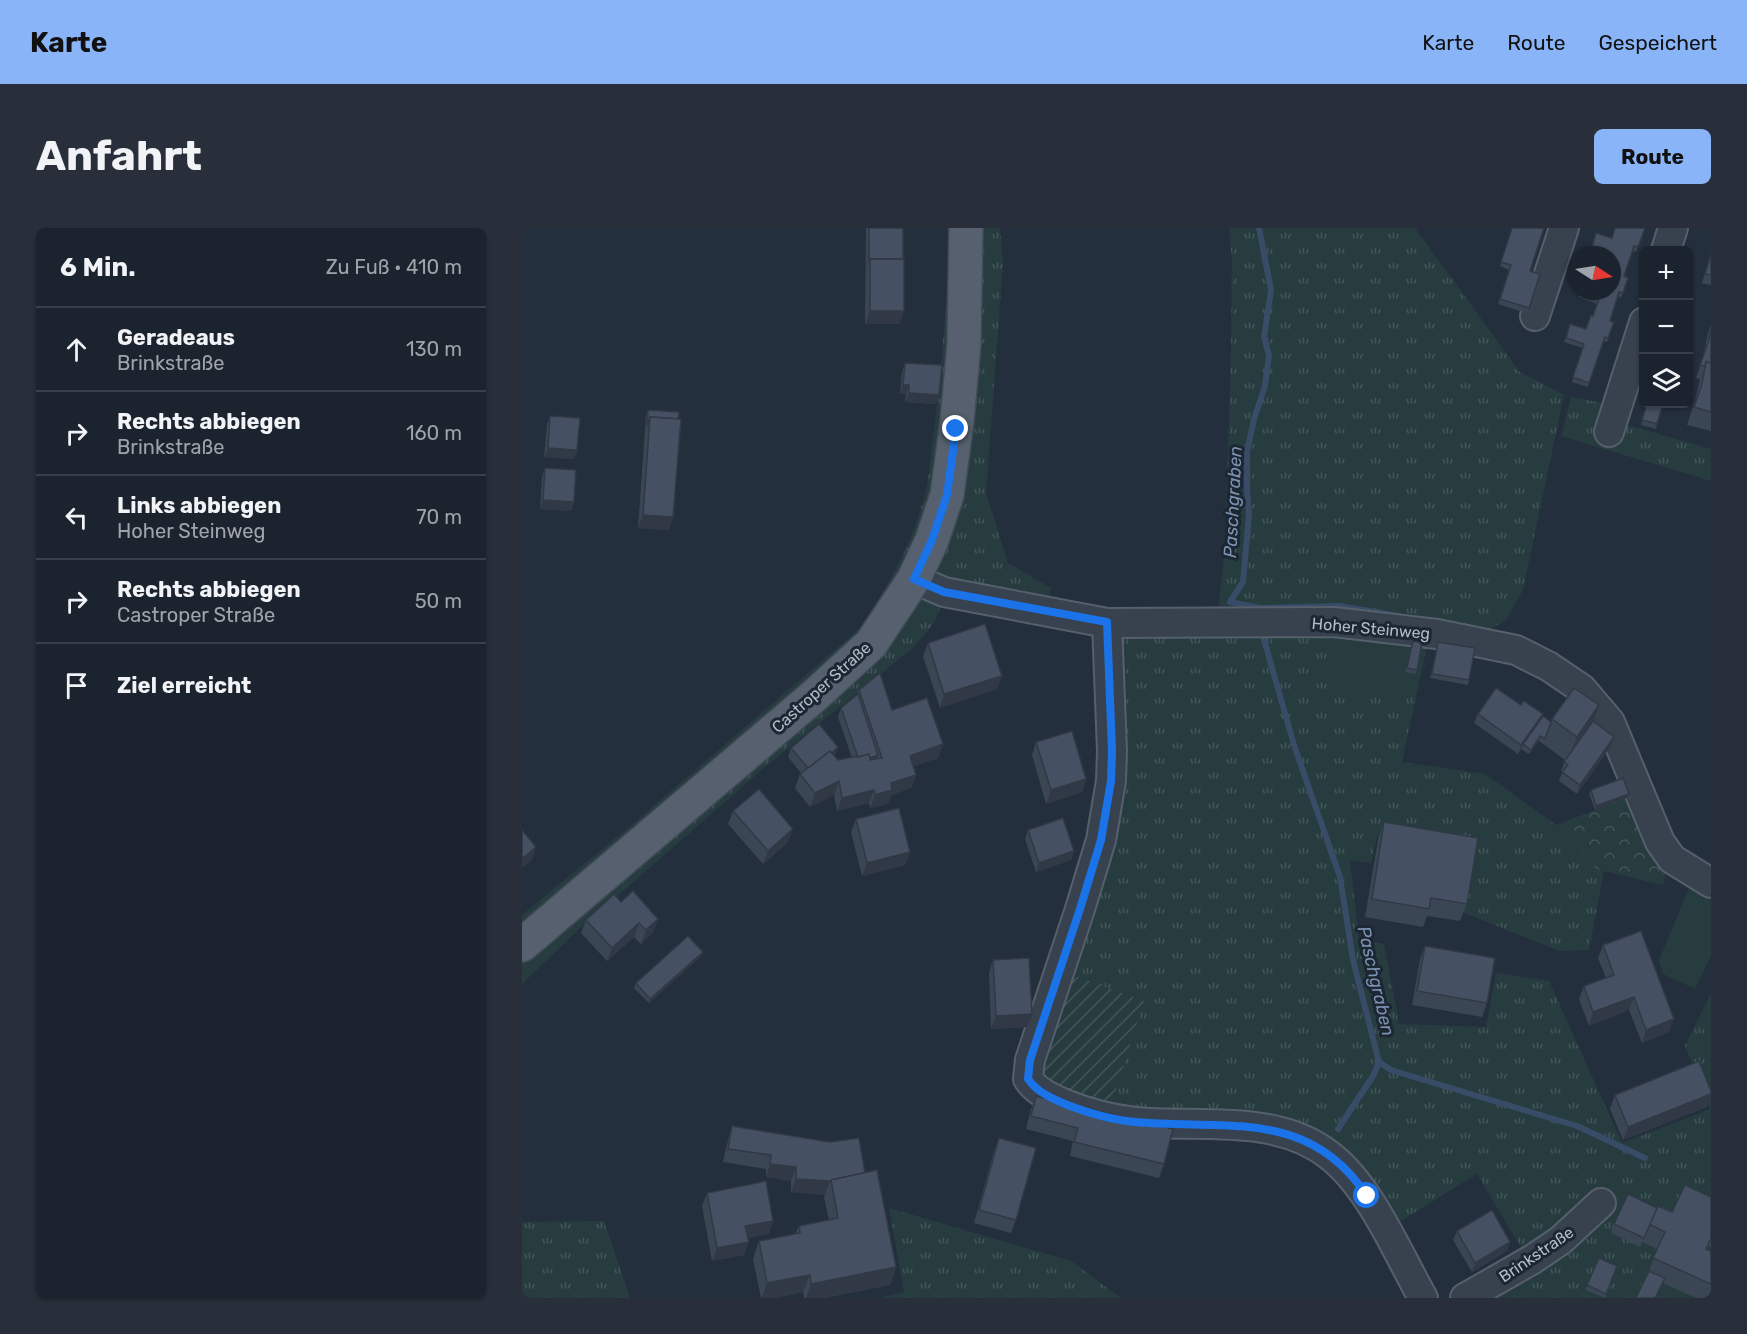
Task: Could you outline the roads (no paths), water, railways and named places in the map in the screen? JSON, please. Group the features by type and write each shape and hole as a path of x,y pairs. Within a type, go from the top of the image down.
{"main road":[{"name":"Castroper Straße","path":"522,945 813,698 871,644 914,579 932,540 947,495 964,344 966,228"}],"street":[{"path":"1534,316 1564,228"},
{"path":"1667,246 1673,228"},
{"path":"1609,432 1639,337"},
{"name":"Hoher Steinweg","path":"914,579 944,592 1107,622 1334,622 1437,634 1516,650 1548,666 1581,689 1610,722 1660,843 1672,859 1711,883"},
{"path":"1107,622 1112,751 1108,803 1101,840 1030,1060 1028,1079 1040,1092 1092,1114 1138,1122 1268,1129 1316,1146 1339,1162 1359,1184 1422,1298"},
{"name":"Brinkstraße","path":"1465,1298 1561,1240 1602,1203"}],"waterway":[{"name":"Paschgraben","path":"1259,228 1271,290 1264,337 1269,355 1265,386 1254,419 1247,452 1249,514 1243,582 1230,602 1260,608 1339,606 1399,616"},
{"name":"Paschgraben","path":"1263,636 1294,745 1340,877 1353,960 1379,1062 1391,1070 1577,1126 1645,1158"},
{"path":"1338,1129 1373,1076 1379,1062"}]}
